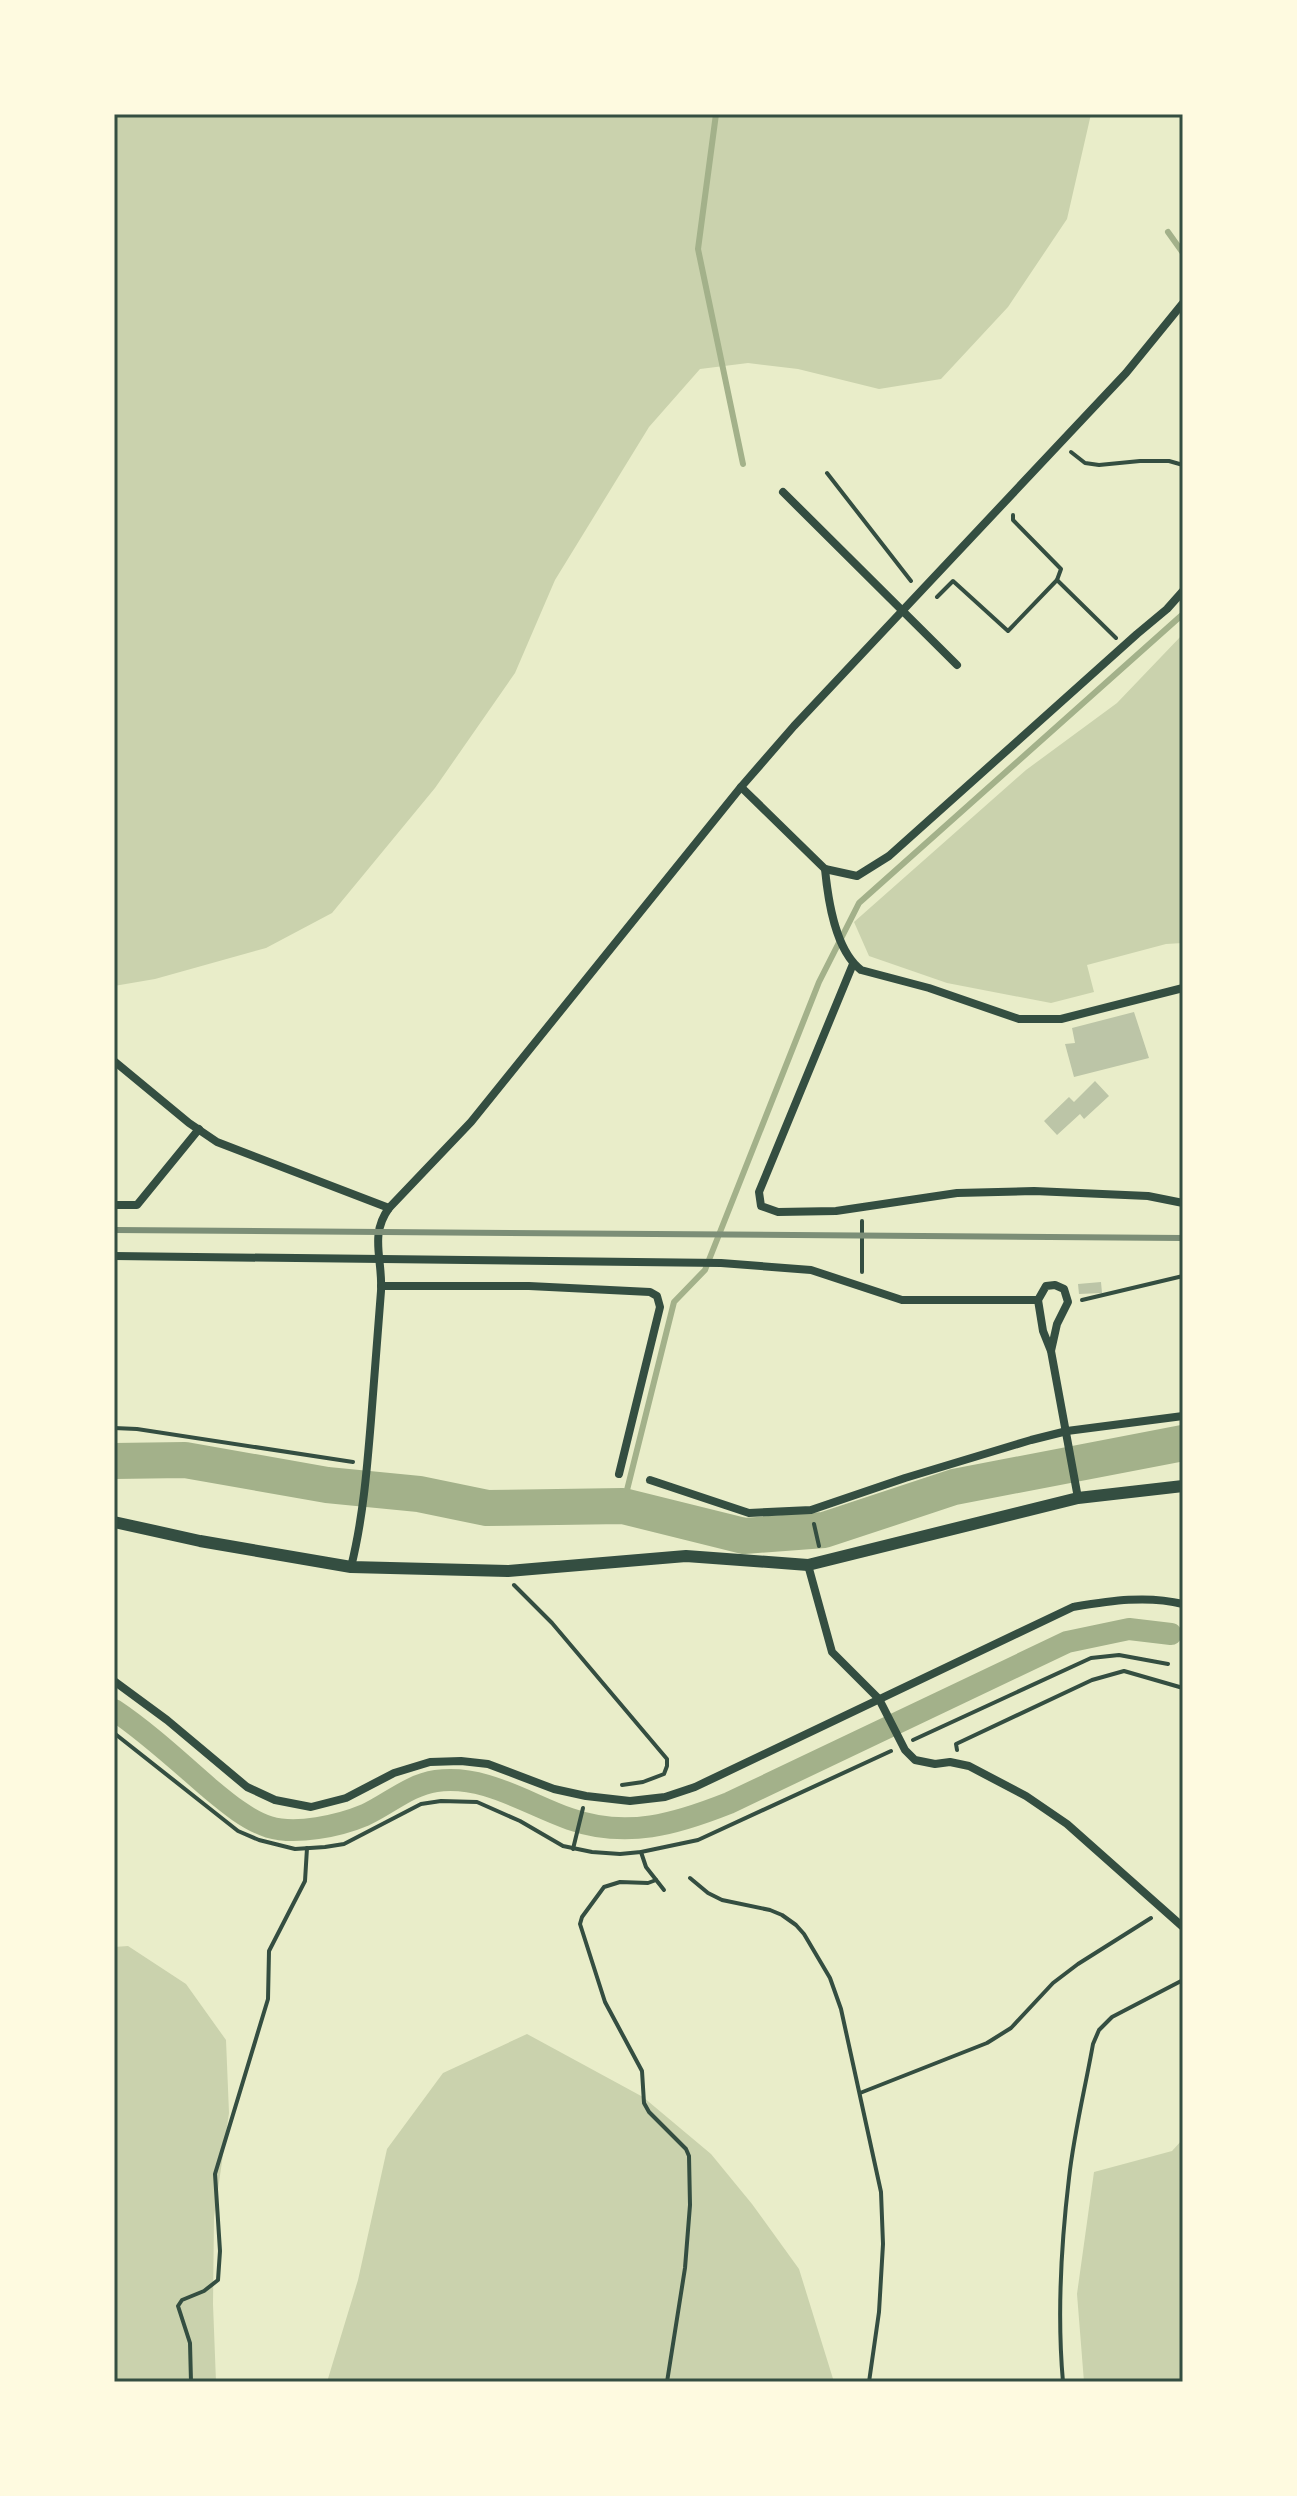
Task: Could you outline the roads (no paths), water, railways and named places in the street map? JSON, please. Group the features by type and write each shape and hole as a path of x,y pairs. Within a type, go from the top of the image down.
{"main road":[{"path":"114,1522 229,1547 351,1567 508,1571 686,1556 808,1565 1078,1498 1183,1486"}],"street":[{"path":"351,1567 367,1464 381,1286 377,1234 380,1221 471,1122 741,787 794,726 1126,373 1183,303"},
{"path":"783,492 957,665"},
{"path":"741,787 825,869 857,876 889,856 1167,609 1183,591"},
{"path":"825,869 832,921 853,964 861,970 929,988 1019,1019 1061,1019 1183,988"},
{"path":"853,964 759,1192 761,1206 778,1212 836,1211 957,1193 1034,1191 1148,1196 1183,1203"},
{"path":"114,1061 217,1142 389,1208"},
{"path":"114,1205 137,1205 199,1129"},
{"path":"114,1256 721,1263 811,1270 902,1300 1038,1300"},
{"path":"1051,1351 1057,1324 1068,1302 1064,1289 1055,1285 1046,1286 1038,1300 1043,1331 1051,1351 1078,1498"},
{"path":"381,1286 529,1286 650,1292 657,1296 660,1307 619,1474"},
{"path":"650,1480 749,1513 811,1510 1031,1440 1067,1431 1183,1416"},
{"path":"808,1565 832,1652 879,1699 903,1745 915,1760 969,1766 1026,1796 1067,1824 1183,1927"},
{"path":"114,1681 167,1720 247,1787 275,1800 311,1807 346,1798 394,1773 418,1765 461,1761 488,1764 554,1789 630,1801 665,1797 695,1787 1073,1607 1128,1599 1183,1604"}],"waterway":[{"path":"716,114 698,249 743,464"},
{"path":"1168,232 1183,253"},
{"path":"623,1506 674,1302 705,1270 819,982 859,903 1183,614"},
{"path":"114,1461 185,1460 327,1485 419,1494 487,1508 623,1506 744,1536 824,1530 954,1487 1183,1443"},
{"path":"114,1710 229,1804 269,1827 304,1830 343,1823 365,1815 417,1786 454,1780 488,1786 591,1825 631,1828 670,1823 729,1803 1067,1642 1129,1629 1171,1634"}],"railway":[{"path":"114,1230 1183,1238"}]}
